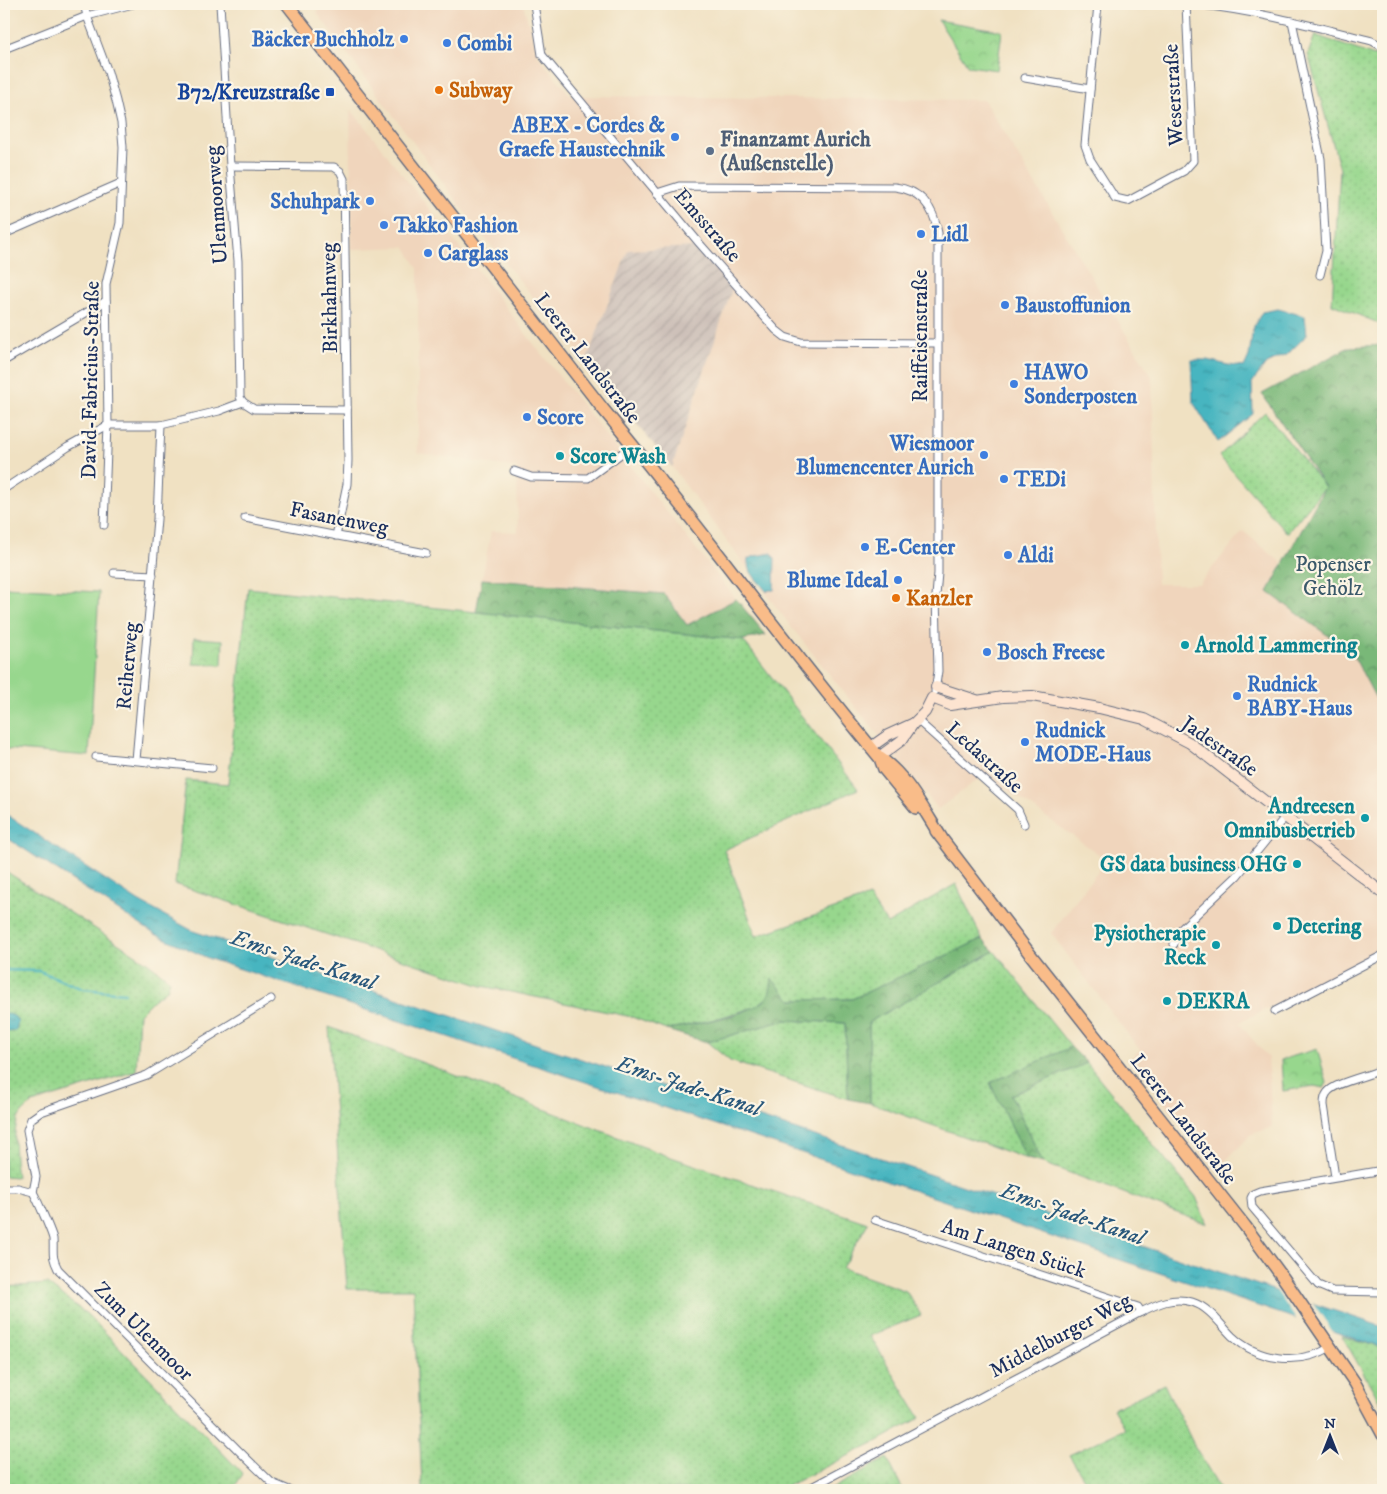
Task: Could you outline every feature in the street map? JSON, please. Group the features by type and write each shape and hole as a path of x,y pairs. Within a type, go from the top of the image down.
{"main road":[{"name":"Leerer Landstraße","path":"287,4 603,409 879,757 884,769 941,837 1030,954 1244,1226 1330,1345 1355,1383 1383,1435"}],"street":[{"name":"David-Fabricius-Straße","path":"84,4 108,72 121,123 123,147 120,223 106,284 108,425 104,525"},
{"path":"4,49 87,16 133,4"},
{"name":"Ulenmoorweg","path":"220,4 238,261 240,396 243,402"},
{"name":"Emsstraße","path":"534,4 542,55 657,193 776,330 785,337 814,343 937,343"},
{"name":"Weserstraße","path":"1098,4 1085,145 1090,159 1115,198 1128,201 1184,171 1193,161 1186,4"},
{"path":"1193,4 1211,5 1292,21 1372,41 1383,47"},
{"path":"1292,21 1321,159 1326,251 1320,275"},
{"path":"1025,78 1090,89"},
{"name":"Birkhahnweg","path":"230,166 334,166 340,170 344,179 347,484 336,536"},
{"path":"4,234 121,182"},
{"name":"Raiffeisenstraße","path":"657,193 679,186 895,187 913,192 928,205 934,214 937,229 938,671 934,692"},
{"path":"4,361 106,301"},
{"path":"4,489 108,425 161,425 219,411 243,402 254,410 347,410"},
{"name":"Reiherweg","path":"136,760 159,496 161,425"},
{"path":"514,471 531,478 588,478 633,445"},
{"name":"Fasanenweg","path":"245,518 426,553"},
{"path":"114,573 153,575"},
{"path":"879,757 902,740 925,712 934,692"},
{"name":"Jadestraße","path":"934,692 977,700 1032,696 1099,708 1144,719 1190,743 1383,893"},
{"path":"871,747 888,735 915,722"},
{"name":"Ledastraße","path":"915,722 1018,810 1024,824"},
{"path":"96,756 212,768"},
{"path":"1174,944 1181,929 1237,876 1285,817"},
{"path":"1275,1011 1383,955"},
{"path":"4,1188 18,1188 33,1192 36,1177 26,1130 31,1119 41,1112 147,1075 271,999"},
{"path":"1335,1177 1324,1105 1327,1092 1335,1086 1372,1075 1383,1069"},
{"path":"1383,1170 1256,1192 1251,1198 1252,1207 1318,1285 1332,1291 1383,1292"},
{"name":"Zum Ulenmoor","path":"33,1192 37,1197 52,1237 53,1259 58,1269 238,1450 272,1482 289,1490"},
{"name":"Am Langen Stück","path":"875,1220 1138,1307 1141,1312"},
{"name":"Middelburger Weg","path":"806,1490 1141,1312 1171,1300 1192,1302 1203,1307 1248,1349 1271,1357 1313,1356 1330,1345"}],"shaded area":[{"path":"327,4 523,4 538,56 571,96 984,100 1152,377 1157,584 1199,584 1243,531 1282,563 1268,592 1352,653 1383,712 1383,948 1239,1023 1268,1058 1272,1127 1252,1134 1216,1170 1131,1058 1140,1050 1051,933 1107,860 985,774 938,809 792,628 672,467 733,286 628,250 586,362 476,227 318,14 317,7"},
{"path":"350,108 539,351 736,599 687,625 664,594 482,579 491,531 518,532 517,468 418,453 418,269 406,247 352,249"},
{"path":"697,247 733,286 672,467 586,362 628,250"}],"green space":[{"path":"938,20 1002,31 997,70 968,66"},
{"path":"1315,35 1383,59 1383,325 1332,304 1340,169 1308,54"},
{"name":"Popenser Gehölz","path":"1383,345 1383,712 1352,653 1268,592 1325,487 1262,394 1349,347"},
{"path":"1265,412 1325,487 1287,533 1219,456"},
{"path":"482,579 664,594 687,625 736,599 766,635 743,640 476,612"},
{"path":"4,587 99,592 89,756 4,749"},
{"path":"248,588 743,640 858,789 724,850 756,936 869,897 887,924 956,884 982,939 852,999 791,1000 768,997 755,1007 715,1019 666,1030 632,1017 482,986 175,884 186,780 228,784"},
{"path":"194,638 223,640 222,665 193,664"},
{"path":"4,870 147,962 170,980 167,990 154,999 139,1014 136,1071 32,1103 21,1114 15,1135 17,1177 4,1176"},
{"path":"982,939 994,951 869,1022 870,1103 848,1099 845,1023 785,1020 707,1042 666,1030 748,1010 767,998 772,979 791,1000 852,999"},
{"path":"994,951 1071,1047 990,1083 1027,1159 870,1103 869,1022"},
{"path":"785,1020 845,1023 848,1099 730,1061 707,1042"},
{"path":"329,1027 662,1154 868,1223 842,1268 906,1291 921,1315 870,1336 920,1418 779,1490 424,1490 422,1487 413,1289 347,1289"},
{"path":"1071,1047 1087,1063 1011,1095 1043,1163 1027,1159 990,1083"},
{"path":"1317,1049 1327,1083 1324,1088 1314,1086 1283,1091 1281,1060"},
{"path":"1087,1063 1196,1197 1207,1224 1043,1163 1011,1095"},
{"path":"47,1284 88,1315 243,1474 232,1490 4,1490 4,1287"},
{"path":"1342,1336 1383,1348 1383,1407"},
{"path":"1164,1384 1195,1447 1221,1490 1091,1490 1069,1455 1125,1429 1113,1409"},
{"path":"887,1458 903,1490 830,1490"}],"water":[{"path":"1278,309 1305,316 1307,335 1288,354 1266,364 1252,383 1253,414 1218,442 1193,402 1191,360 1207,360 1244,367 1249,356 1253,328 1262,312"},
{"path":"772,553 775,559 774,590 767,592 751,572 748,559"},
{"path":"4,813 138,901 193,931 827,1140 1383,1327 1383,1348 772,1143 210,959 153,933 4,836"},
{"path":"9,1013 18,1022 16,1030 9,1032 4,1029 4,1014"}],"pier":[{"path":"1274,1287 1311,1300 1335,1335 1298,1322"}],"waterway":[{"path":"4,970 39,971 83,989 125,993"}],"place":[{"name":"Bäcker Buchholz","path":"404,39"},
{"name":"Combi","path":"447,43"},
{"name":"Subway","path":"439,90"},
{"name":"B72/Kreuzstraße","path":"330,92"},
{"name":"ABEX - Cordes & Graefe Haustechnik","path":"675,137"},
{"name":"Finanzamt Aurich (Außenstelle)","path":"710,151"},
{"name":"Schuhpark","path":"370,201"},
{"name":"Takko Fashion","path":"384,225"},
{"name":"Lidl","path":"921,234"},
{"name":"Carglass","path":"428,253"},
{"name":"Baustoffunion","path":"1005,305"},
{"name":"HAWO Sonderposten","path":"1014,384"},
{"name":"Score","path":"527,417"},
{"name":"Wiesmoor Blumencenter Aurich","path":"984,455"},
{"name":"Score Wash","path":"560,456"},
{"name":"TEDi","path":"1004,479"},
{"name":"E-Center","path":"865,547"},
{"name":"Aldi","path":"1008,555"},
{"name":"Blume Ideal","path":"898,580"},
{"name":"Kanzler","path":"896,598"},
{"name":"Arnold Lammering","path":"1185,645"},
{"name":"Bosch Freese","path":"987,652"},
{"name":"Rudnick BABY-Haus","path":"1237,696"},
{"name":"Rudnick MODE-Haus","path":"1025,742"},
{"name":"Andreesen Omnibusbetrieb","path":"1365,818"},
{"name":"GS data business OHG","path":"1297,864"},
{"name":"Detering","path":"1277,926"},
{"name":"Pysiotherapie Reck","path":"1216,945"},
{"name":"DEKRA","path":"1167,1001"}],"water label":[{"name":"Ems-Jade-Kanal","path":"304,959"},
{"name":"Ems-Jade-Kanal","path":"689,1085"},
{"name":"Ems-Jade-Kanal","path":"1073,1213"}]}
